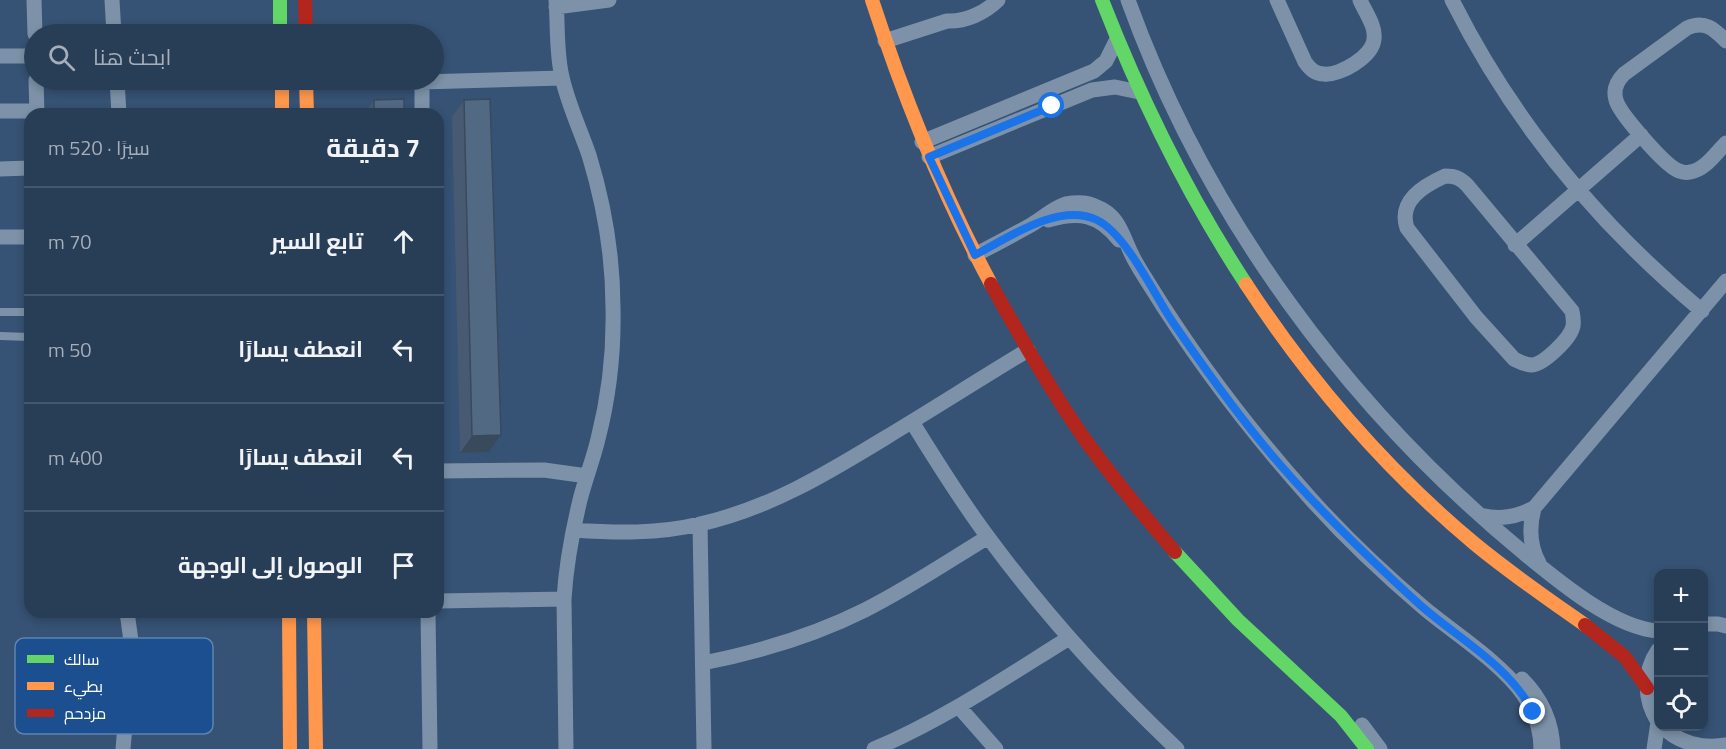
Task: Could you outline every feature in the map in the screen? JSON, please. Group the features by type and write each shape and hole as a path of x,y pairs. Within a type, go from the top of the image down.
{"street":[{"path":"34,0 35,24"},
{"path":"112,0 113,24"},
{"path":"280,0 280,24"},
{"path":"305,0 306,24"},
{"path":"566,749 564,599 566,576 574,530 607,396 612,352 612,275 597,184 562,78 556,4 609,0"},
{"path":"872,0 922,142 975,255 1028,350 1086,438 1130,498 1185,564 1259,641 1356,732 1367,749"},
{"path":"885,41 947,21 981,0"},
{"path":"947,21 957,21 979,13 998,0"},
{"path":"1102,0 1139,92 1180,174 1239,271 1308,370 1346,416 1416,491 1460,531 1545,598 1617,649 1639,674 1647,688"},
{"path":"1128,0 1158,74 1205,170 1261,262 1307,328 1351,384 1418,458 1477,514 1542,568 1619,621 1654,630"},
{"path":"1276,0 1305,62 1310,69 1325,75 1333,74 1361,60 1371,50 1375,36 1360,0"},
{"path":"1452,0 1468,32 1520,114 1578,190 1658,274 1702,311"},
{"path":"1726,41 1712,27 1699,24 1693,26 1620,79 1615,90 1616,102 1641,135 1670,165 1683,172 1690,172 1704,166 1726,143"},
{"path":"922,142 1094,71 1106,61 1117,39"},
{"path":"0,56 24,56"},
{"path":"444,81 562,78"},
{"path":"929,157 1099,88 1115,87 1139,92"},
{"path":"36,90 37,108"},
{"path":"118,90 119,108"},
{"path":"282,90 282,108"},
{"path":"306,90 307,108"},
{"path":"422,90 422,108"},
{"path":"1026,99 1033,115"},
{"path":"0,111 24,112"},
{"path":"1515,245 1641,135"},
{"path":"0,169 24,168"},
{"path":"1445,176 1454,176 1467,185 1515,245 1569,305 1574,318 1571,333 1566,339 1547,358 1531,365 1514,359 1441,273 1407,228 1404,213 1406,206 1410,199 1437,180 1445,176"},
{"path":"975,255 1033,224 1060,206 1087,203 1111,215 1117,222 1131,254 1171,319 1214,382 1269,451 1312,500 1365,554 1422,606 1514,683 1528,702 1537,723 1541,749"},
{"path":"0,237 24,237"},
{"path":"1477,514 1491,518 1507,518 1521,515 1534,508 1726,281"},
{"path":"574,530 640,532 700,524 740,513 779,498 816,480 1028,350"},
{"path":"912,422 988,537 1069,638 1144,718 1177,749"},
{"path":"444,471 544,470 587,476"},
{"path":"1534,508 1530,526 1531,545 1542,568"},
{"path":"700,524 704,749"},
{"path":"703,663 770,648 834,624 894,595 988,537"},
{"path":"444,601 564,599"},
{"path":"128,618 131,638"},
{"path":"289,618 290,749"},
{"path":"314,618 316,749"},
{"path":"428,618 430,749"},
{"path":"1708,624 1726,626"},
{"path":"874,749 959,707 1069,638"},
{"path":"1481,654 1510,670 1531,688 1546,711 1554,749"},
{"path":"1654,657 1648,672 1647,688 1648,700 1654,713"},
{"path":"1330,706 1361,725 1380,749"},
{"path":"959,707 996,749"},
{"path":"1654,749 1657,731"},
{"path":"1667,731 1687,744 1704,748 1726,745"},
{"path":"123,749 124,734"}],"lane":[{"path":"0,312 24,312"},
{"path":"0,336 24,337"}],"building":[{"path":"404,99 404,108 374,108 374,100"},
{"path":"490,99 501,435 472,436 464,100"}],"traffic: fast":[{"path":"280,0 280,24"},
{"path":"1102,0 1166,146 1204,216 1246,284"},
{"path":"1175,552 1238,620 1341,716 1367,749"}],"traffic: slow":[{"path":"872,0 925,145 956,215 991,284"},
{"path":"282,90 282,108"},
{"path":"306,90 307,108"},
{"path":"1246,284 1296,355 1380,455 1442,516 1488,555 1585,625"},
{"path":"289,618 290,749"},
{"path":"314,618 316,749"}],"traffic: jam":[{"path":"305,0 306,24"},
{"path":"991,284 1036,364 1086,441 1175,552"},
{"path":"1585,625 1625,657 1647,688"}],"route":[{"path":"1052,106 929,157 975,255 1033,224 1062,216 1086,216 1108,227 1131,254 1171,319 1214,382 1261,442 1312,500 1365,554 1422,606 1514,683 1533,712"}]}
